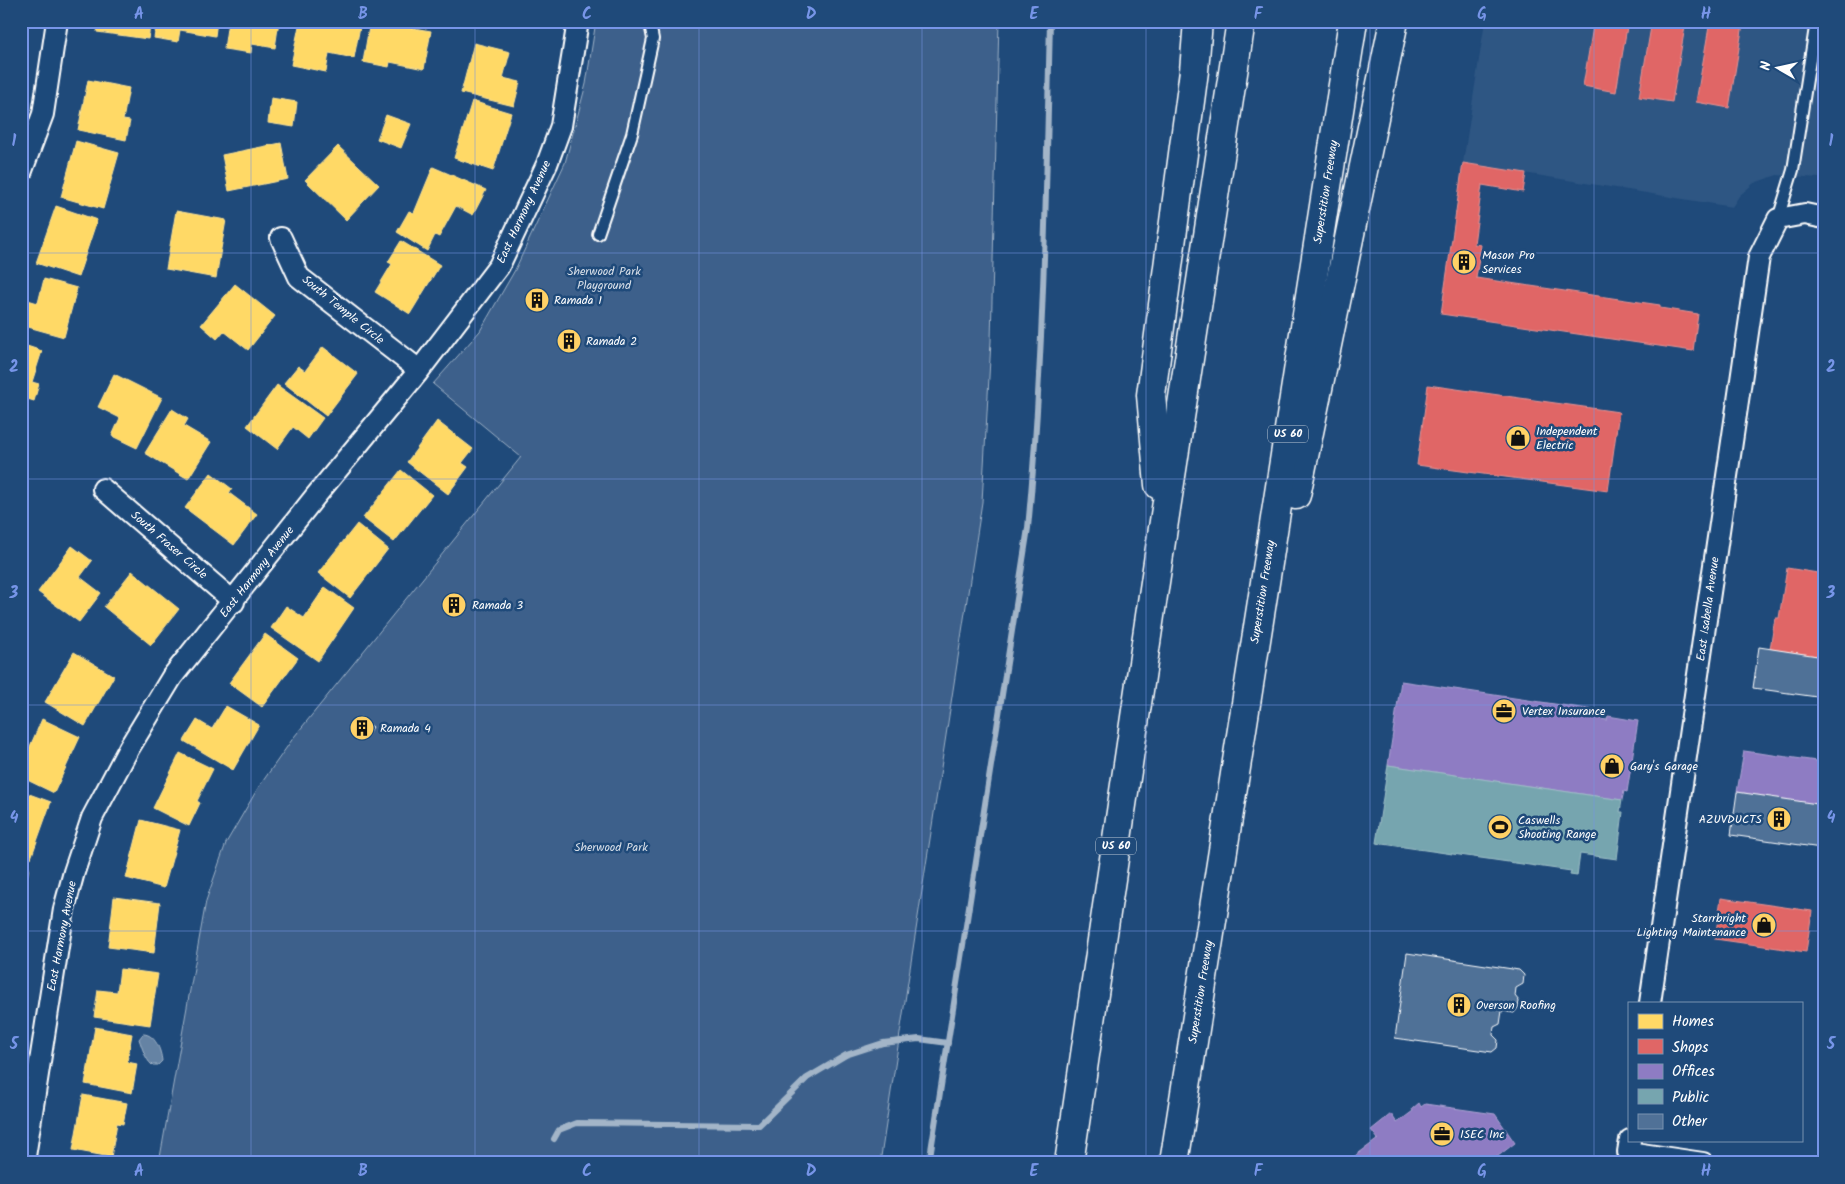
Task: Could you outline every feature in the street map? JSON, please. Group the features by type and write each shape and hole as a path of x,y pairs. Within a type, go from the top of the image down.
{"highway":[{"path":"1162,528 1151,395 1194,71 1198,21"},
{"name":"US 60","path":"1069,1163 1162,528 1241,21"},
{"name":"Superstition Freeway","path":"1174,1163 1353,21"},
{"path":"1223,846 1394,21"}],"street":[{"path":"21,172 43,114 57,21"},
{"name":"East Harmony Avenue","path":"24,1163 64,909 92,818 129,748 172,677 234,602 314,498 419,370 499,266 547,164 561,126 578,21"},
{"path":"1778,219 1805,214 1824,218"},
{"name":"East Isabella Avenue","path":"1650,1002 1759,258 1778,219"},
{"name":"South Temple Circle","path":"281,238 299,277 419,370"},
{"name":"South Fraser Circle","path":"103,489 234,602"},
{"path":"1629,1146 1703,1163"}],"lane":[{"path":"598,234 632,134 653,39 650,24 647,21"},
{"path":"1778,219 1793,170 1816,25"}],"path":[{"path":"1769,21 1816,25"}],"shaded area":[{"path":"1485,21 1824,21 1824,180 1820,178 1777,175 1754,183 1739,196 1732,207 1463,163"},
{"path":"143,1034 151,1037 159,1048 162,1061 158,1065 152,1065 146,1056 139,1039"}],"green space":[{"name":"Sherwood Park","path":"596,21 999,21 991,341 982,502 880,1163 159,1163 206,901 226,843 258,788 294,737 521,457 433,384 480,331 515,270 565,163 586,84"}],"building: Homes":[{"path":"99,21 151,21 148,39 97,32"},
{"path":"157,21 217,21 215,36 180,30 178,42 154,38"},
{"path":"228,21 279,21 275,48 252,44 251,53 224,49"},
{"path":"300,21 361,21 354,58 329,53 326,72 291,65"},
{"path":"370,21 431,31 424,69 390,62 389,67 363,62"},
{"path":"474,43 510,52 503,78 520,82 514,106 461,93"},
{"path":"88,80 129,88 123,120 130,121 126,140 78,130"},
{"path":"271,98 297,102 294,127 268,123"},
{"path":"472,101 511,113 493,171 454,158"},
{"path":"386,115 411,124 401,148 377,139"},
{"path":"76,141 119,153 103,209 61,197"},
{"path":"281,143 288,179 229,191 222,155"},
{"path":"338,146 379,185 346,220 305,180"},
{"path":"433,167 486,190 473,215 456,206 439,237 435,235 427,251 397,232 409,211 414,213"},
{"path":"56,206 97,220 78,277 36,263"},
{"path":"176,211 226,220 216,278 166,269"},
{"path":"401,241 440,265 410,314 375,292 392,264 388,262"},
{"path":"44,279 77,288 64,337 21,325 21,298 38,303"},
{"path":"235,284 275,316 248,350 224,331 217,339 201,325"},
{"path":"21,344 42,351 32,382 39,384 34,401 21,397"},
{"path":"323,347 358,374 326,416 284,383 298,366 305,371"},
{"path":"114,374 162,398 137,448 112,436 120,418 98,407"},
{"path":"277,385 323,418 308,439 293,427 277,449 247,426"},
{"path":"172,409 188,419 184,426 211,442 188,479 145,453"},
{"path":"437,421 473,449 462,463 468,467 448,494 407,462"},
{"path":"401,470 432,495 394,542 363,518"},
{"path":"211,473 232,489 229,493 257,514 234,545 185,508"},
{"path":"357,524 388,549 350,598 318,573"},
{"path":"72,546 92,561 80,577 101,593 79,622 38,592"},
{"path":"132,571 179,609 151,645 104,607"},
{"path":"325,587 354,608 318,661 271,628 286,606 304,618"},
{"path":"265,634 298,658 262,707 229,683"},
{"path":"74,652 114,676 85,726 45,702"},
{"path":"226,706 259,725 233,770 184,741 197,720 212,729"},
{"path":"42,719 80,737 54,793 21,777 21,767"},
{"path":"180,753 213,769 197,801 200,803 189,826 153,808"},
{"path":"21,791 51,802 31,858 21,854"},
{"path":"141,820 180,830 164,888 126,878"},
{"path":"21,866 29,867 25,891 21,890"},
{"path":"114,897 160,903 154,953 108,947"},
{"path":"120,969 158,974 150,1025 94,1017 98,990 117,992"},
{"path":"95,1027 132,1034 127,1062 137,1064 132,1093 85,1084"},
{"path":"83,1095 127,1103 123,1124 117,1123 111,1157 73,1150"}],"building: Shops":[{"path":"1594,21 1628,21 1616,92 1583,86"},
{"path":"1652,21 1686,21 1672,102 1639,97"},
{"path":"1710,21 1743,24 1729,108 1696,102"},
{"name":"Mason Pro Services","path":"1463,163 1526,173 1523,192 1482,185 1474,244 1481,245 1476,278 1660,305 1660,308 1698,314 1693,351 1441,314"},
{"name":"Independent Electric","path":"1428,385 1619,412 1608,491 1417,465"},
{"path":"1787,568 1824,574 1824,657 1770,649 1775,618 1779,618"},
{"name":"Starrbright Lighting Maintenance","path":"1721,898 1812,911 1806,952 1715,939"}],"building: Offices":[{"path":"1401,681 1601,711 1600,719 1607,720 1608,716 1638,721 1627,792 1624,791 1622,800 1388,765"},
{"path":"1744,751 1824,762 1824,805 1737,792"},
{"name":"ISEC Inc","path":"1419,1103 1421,1107 1425,1104 1495,1114 1515,1143 1489,1163 1348,1163 1348,1161 1378,1139 1371,1130 1391,1114 1397,1123 1413,1111 1412,1109"}],"building: Public":[{"name":"Caswells Shooting Range","path":"1388,765 1622,800 1620,812 1623,812 1617,859 1580,854 1577,876 1570,875 1571,871 1376,843"}],"building: Other":[{"name":"Ramada 1","path":"536,289 548,298 539,311 527,302"},
{"name":"Ramada 2","path":"563,332 578,335 575,350 560,348"},
{"name":"Ramada 3","path":"451,594 465,603 456,616 442,608"},
{"path":"1759,647 1824,657 1824,698 1753,688"},
{"name":"Ramada 4","path":"360,717 373,727 364,740 351,730"},
{"name":"AZUVDUCTS","path":"1737,792 1824,805 1824,832 1821,848 1731,835"},
{"name":"Overson Roofing","path":"1407,953 1519,970 1524,975 1523,984 1516,988 1515,996 1519,1001 1518,1008 1514,1013 1502,1011 1500,1024 1494,1027 1493,1035 1498,1040 1497,1048 1492,1052 1395,1038"}],"waterway":[{"path":"929,1163 1028,528 1041,338 1050,21"},
{"path":"554,1139 559,1130 577,1123 759,1125 807,1078 846,1055 883,1043 919,1039 948,1043"}],"place":[{"name":"Mason Pro Services","path":"1464,262"},
{"name":"Ramada 1","path":"537,300"},
{"name":"Ramada 2","path":"569,341"},
{"name":"Independent Electric","path":"1518,438"},
{"name":"Ramada 3","path":"454,605"},
{"name":"Vertex Insurance","path":"1504,711"},
{"name":"Ramada 4","path":"362,728"},
{"name":"Gary's Garage","path":"1612,766"},
{"name":"AZUVDUCTS","path":"1779,819"},
{"name":"Caswells Shooting Range","path":"1500,827"},
{"name":"Starrbright Lighting Maintenance","path":"1764,925"},
{"name":"Overson Roofing","path":"1459,1005"},
{"name":"ISEC Inc","path":"1442,1134"}],"park label":[{"name":"Sherwood Park Playground","path":"604,278"}]}
